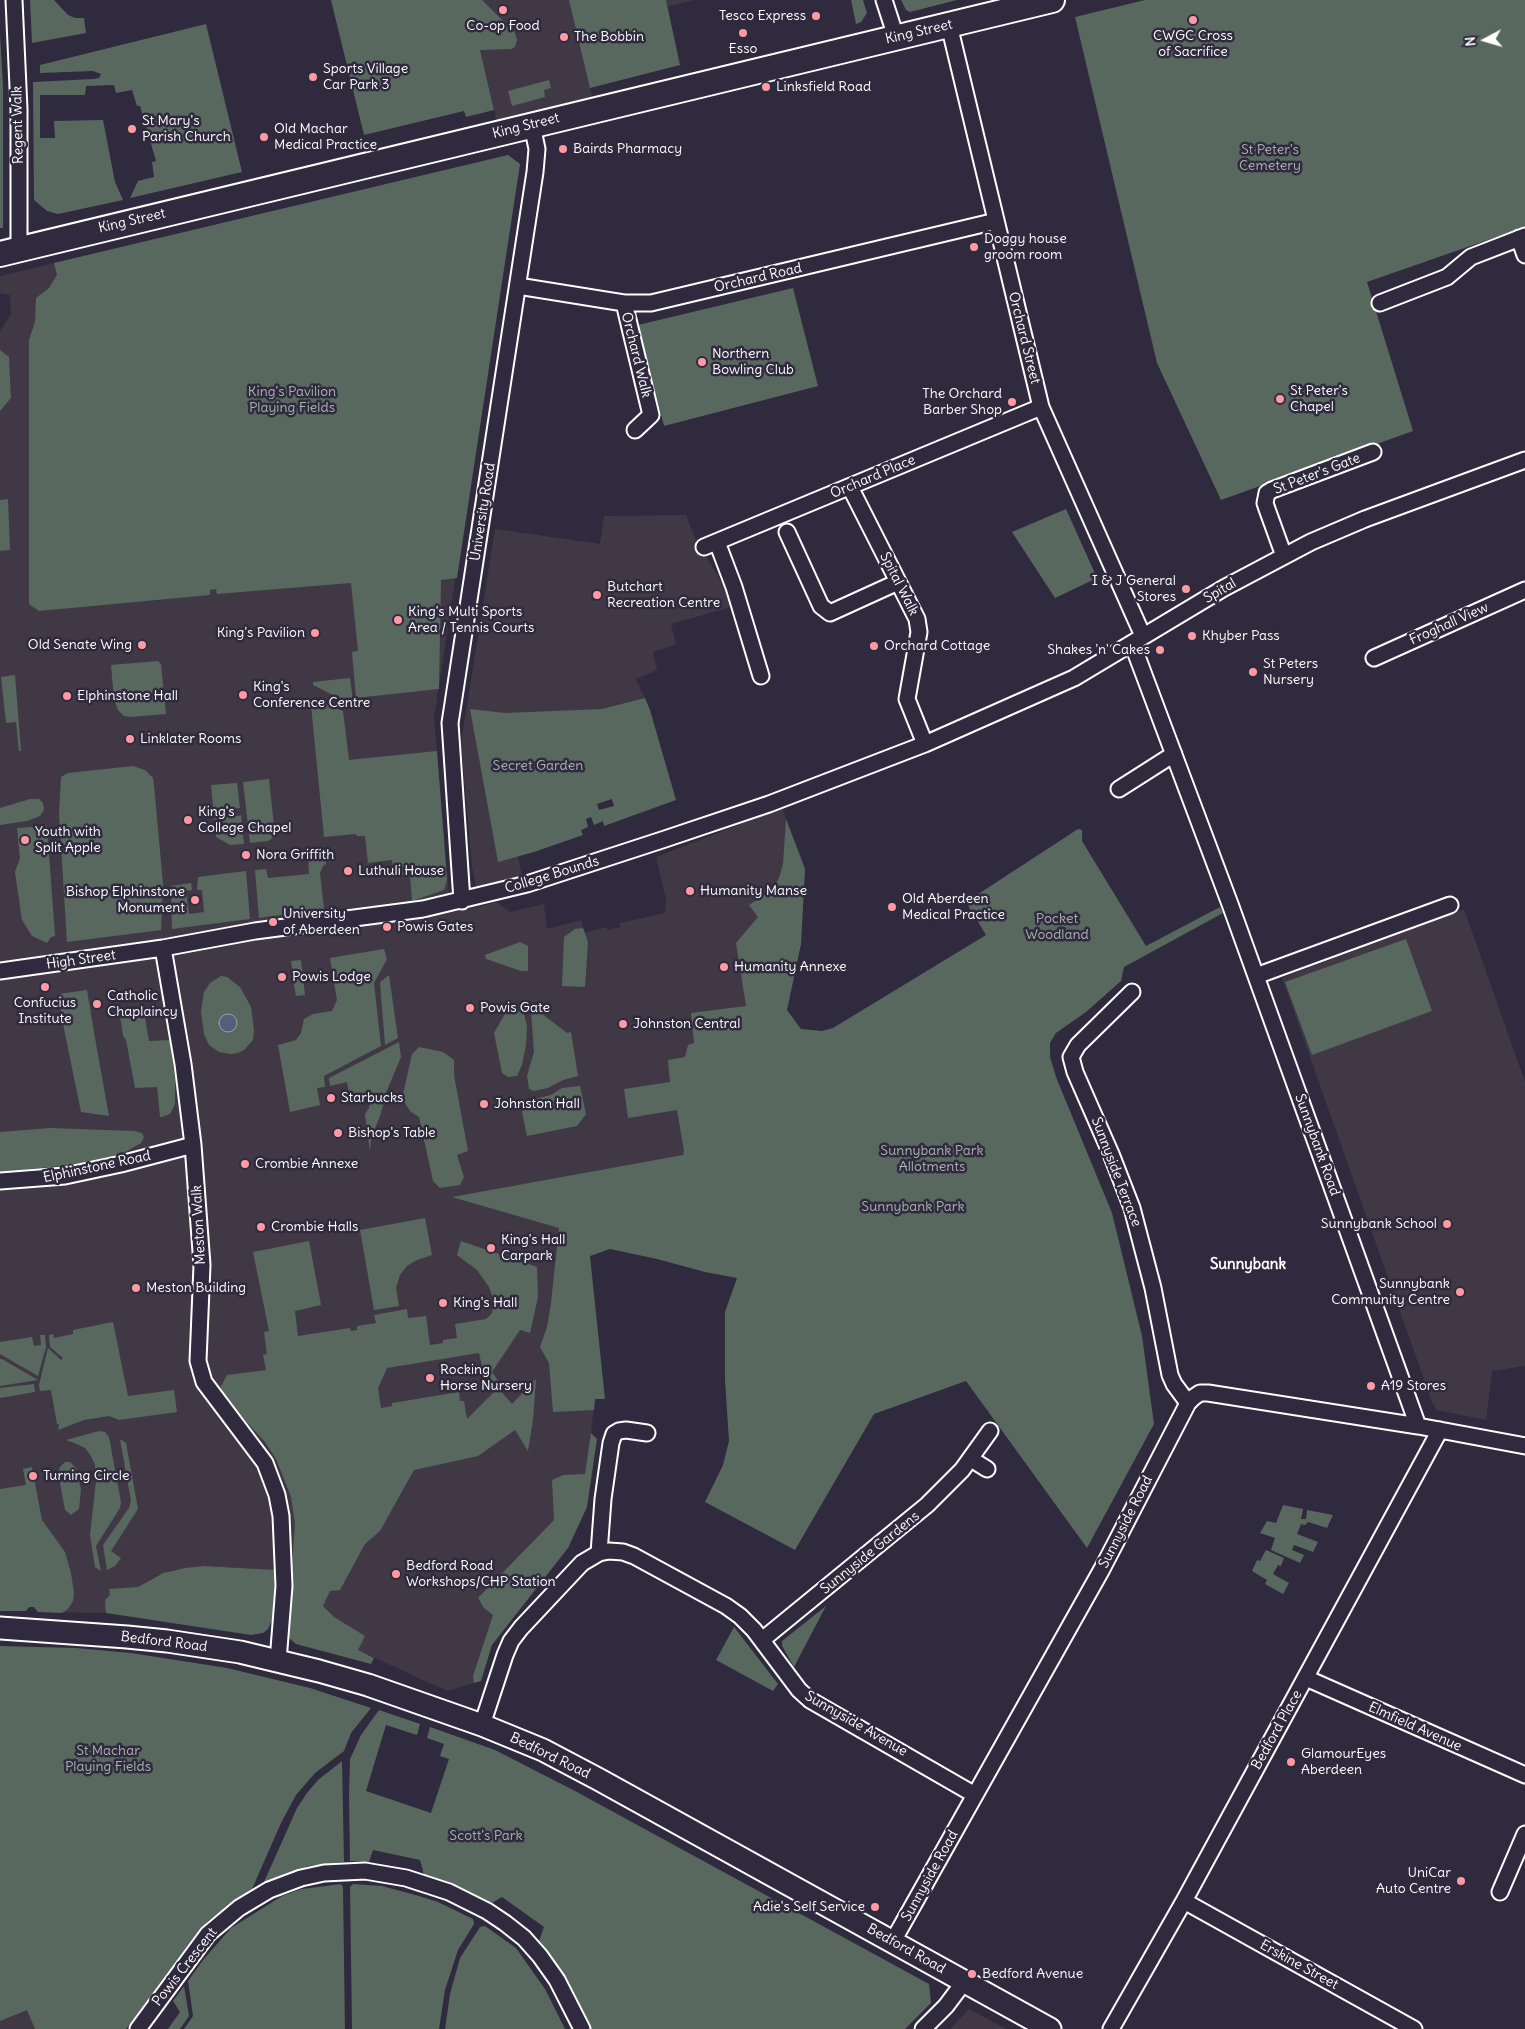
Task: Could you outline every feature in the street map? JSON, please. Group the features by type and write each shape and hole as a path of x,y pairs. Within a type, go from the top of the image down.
{"main road":[{"name":"King Street","path":"10,251 1052,0"}],"street":[{"name":"Regent Walk","path":"10,251 18,109 14,0"},
{"path":"884,0 896,37"},
{"name":"Orchard Street","path":"949,25 1041,407 1138,639"},
{"name":"University Road","path":"462,901 450,723 536,159 532,125"},
{"name":"Orchard Road","path":"518,286 624,303 651,304 996,221"},
{"path":"1380,303 1447,277 1470,257 1522,237 1525,255"},
{"name":"Orchard Walk","path":"624,303 651,416 635,430"},
{"name":"Orchard Place","path":"761,676 737,596 710,545 1041,407"},
{"name":"St Peter's Gate","path":"1284,556 1266,509 1265,499 1267,493 1373,452"},
{"name":"Spital","path":"925,744 1074,678 1138,639 1284,556 1337,530 1525,460"},
{"name":"Spital Walk","path":"850,487 919,625 907,700 925,744"},
{"path":"787,532 821,606 830,613 898,582"},
{"name":"Froghall View","path":"1374,658 1525,590"},
{"name":"Sunnybank Road","path":"1138,639 1174,754 1418,1426"},
{"name":"College Bounds","path":"163,948 255,932 385,915 462,901 527,884 755,809 925,744"},
{"path":"1119,789 1174,754"},
{"path":"1256,976 1450,905"},
{"name":"High Street","path":"0,971 163,948"},
{"name":"Meston Walk","path":"163,948 183,1064 193,1145 201,1257 198,1361 204,1382 265,1463 277,1494 281,1516 284,1580 278,1661"},
{"name":"Sunnyside Terrace","path":"1132,992 1078,1045 1070,1057 1132,1208 1153,1288 1170,1375 1174,1384 1188,1403"},
{"name":"Elphinstone Road","path":"0,1181 65,1176 121,1164 193,1145"},
{"path":"1188,1403 1200,1393 1208,1393 1418,1426 1525,1446"},
{"name":"Sunnyside Road","path":"893,1941 1102,1569 1188,1403"},
{"path":"482,1725 511,1641 575,1569 599,1553 611,1443 614,1434 626,1430 648,1433"},
{"name":"Bedford Place","path":"1111,2029 1184,1901 1440,1430"},
{"name":"Sunnyside Gardens","path":"762,1640 916,1516 971,1459 990,1431"},
{"path":"971,1459 987,1469"},
{"name":"Sunnyside Avenue","path":"599,1553 610,1551 623,1552 733,1611 762,1640 799,1690 810,1700 975,1794"},
{"name":"Bedford Road","path":"0,1628 166,1641 240,1652 319,1671 380,1689 482,1725 543,1750 1050,2029"},
{"name":"Elmfield Avenue","path":"1306,1678 1525,1774"},
{"path":"1500,1892 1525,1834"},
{"name":"Powis Crescent","path":"138,2029 202,1942 224,1919 239,1908 269,1890 301,1878 324,1873 365,1871 406,1878 449,1892 487,1911 505,1923 524,1938 540,1956 557,1980 582,2029"},
{"name":"Erskine Street","path":"1184,1901 1414,2029"},
{"path":"923,2029 946,2006 964,1982"}],"shaded area":[{"path":"457,0 585,0 605,84 590,88 595,108 499,131 473,20"},
{"path":"666,0 695,0 667,7"},
{"name":"University of Aberdeen","path":"508,155 520,164 434,717 449,894 455,912 497,902 510,912 544,904 547,929 581,920 585,933 606,927 608,930 620,927 620,923 665,913 666,899 656,857 782,808 805,869 801,944 726,1196 588,1226 595,1399 587,1466 580,1502 491,1630 474,1683 447,1691 347,1645 277,1570 204,1566 172,1570 156,1576 138,1587 106,1613 38,1612 34,1607 29,1607 26,1611 0,1611 0,331 11,314 10,295 0,293 0,276"},
{"path":"686,515 697,543 693,547 704,553 732,600 732,604 728,608 671,624 676,644 653,652 657,670 636,679 650,710 575,810 518,857 522,875 476,887 472,866 461,742 495,529 600,544 604,516"},
{"name":"Sunnybank School","path":"1464,909 1525,1082 1525,1366 1492,1371 1486,1420 1437,1410 1432,1402 1282,978"},
{"path":"29,1998 41,2029 0,2029 0,2010"},
{"path":"969,2009 1006,2029 950,2029"}],"green space":[{"path":"30,0 54,0 68,15 75,18 84,18 86,33 32,43"},
{"path":"331,0 482,0 515,33 517,40 515,47 511,49 480,50 494,110 466,117 464,111 364,135"},
{"path":"569,0 666,0 680,65 590,88"},
{"path":"851,0 863,0 867,13 861,22 856,24"},
{"path":"901,0 957,0 910,12 906,10"},
{"name":"St Peter's Cemetery","path":"1145,0 1525,0 1525,227 1367,282 1413,431 1221,500 1157,363 1075,17"},
{"path":"206,24 242,172 130,198 138,181 154,177 152,162 156,161 140,106 137,106 132,90 116,93 114,85 86,86 85,95 40,95 40,138 55,138 54,121 103,120 115,182 123,200 58,214 47,211 34,200 33,82 94,79 99,78 101,74 93,71 40,73 40,65"},
{"path":"0,35 3,86 3,228 0,228"},
{"path":"549,80 551,88 544,90 545,97 512,106 508,91"},
{"name":"King's Pavilion Playing Fields","path":"508,155 520,164 457,578 441,580 439,689 356,698 352,652 358,651 351,583 217,594 216,589 210,590 210,595 39,611 29,604 29,340 35,322 36,298 49,288 57,275 54,263"},
{"path":"793,288 818,386 664,426 638,325"},
{"path":"0,350 9,357 11,398 0,411"},
{"path":"8,499 10,550 0,551 0,500"},
{"path":"1066,509 1097,578 1055,598 1012,532"},
{"path":"158,661 161,664 166,714 124,716 118,710 114,699 111,665"},
{"path":"15,675 21,751 19,751 16,722 6,723 1,677"},
{"path":"350,678 353,701 345,701 313,685 313,682"},
{"path":"314,698 343,711 349,760 437,751 447,880 444,890 412,901 410,875 394,876 392,860 368,863 365,836 357,836 356,834 324,837 311,705"},
{"name":"Secret Garden","path":"645,698 676,800 604,826 603,821 594,825 591,817 586,819 588,827 581,830 583,835 498,862 470,709 505,713 602,709","holes":["612,799 614,806 599,810 597,804"]},
{"path":"133,766 145,770 153,778 163,884 161,930 67,942 59,814 61,777 68,773"},
{"path":"269,779 275,836 268,841 250,843 243,782"},
{"path":"237,783 240,808 234,810 234,815 241,815 244,844 230,845 216,837 211,785"},
{"path":"30,799 39,799 43,803 44,810 40,816 27,821 0,825 0,808"},
{"name":"Sunnybank Park","path":"786,819 805,869 801,944 787,1010 801,1029 822,1031 833,1028 986,935 966,902 1078,829 1082,830 1082,841 1146,946 1220,907 1223,913 1124,967 1121,981 1086,1012 1056,1033 1050,1043 1050,1057 1056,1077 1112,1213 1142,1336 1154,1424 1087,1548 966,1381 874,1414 795,1550 705,1502 723,1465 729,1441 725,1380 725,1312 737,1278 610,1249 590,1256 605,1399 595,1399 594,1410 553,1412 549,1363 540,1347 547,1327 551,1303 559,1228 452,1197 683,1155 684,1151 677,1110 628,1118 624,1089 670,1082 668,1060 685,1057 688,1045 694,1043 691,1013 746,1006 736,943 758,917 749,905 772,890 779,878 783,864"},
{"path":"47,826 55,936 51,937 47,943 32,936 22,920 15,872 20,858 17,828"},
{"path":"325,853 326,864 320,873 324,909 259,918 255,870 266,869 268,878 309,874 308,855"},
{"path":"246,871 250,919 172,929 171,886 191,883 192,890 186,891 189,914 204,912 202,890 197,890 198,877"},
{"path":"583,928 588,942 585,987 562,986 564,937 575,929"},
{"path":"1406,939 1432,1011 1312,1055 1285,982"},
{"path":"520,942 528,946 528,971 521,971 486,959 485,955"},
{"path":"384,949 387,959 374,983 381,1046 324,1076 325,1087 317,1088 320,1105 290,1112 278,1045 296,1040 301,1033 304,1019 313,1014 332,1011 337,1000 330,958"},
{"path":"301,960 305,995 296,996 293,980 297,976 297,972 292,968 291,961"},
{"path":"389,975 398,1038 385,1045 380,982"},
{"path":"221,976 227,977 240,987 251,1007 254,1030 253,1040 244,1050 238,1053 219,1052 209,1045 204,1034 201,1011 204,992 210,983"},
{"path":"87,990 109,1116 81,1112 62,1019 59,994"},
{"path":"522,1004 527,1027 526,1045 522,1065 517,1076 508,1077 502,1073 494,1033 506,1012"},
{"path":"537,1010 567,1033 571,1032 578,1076 563,1080 548,1088 534,1091 529,1089 527,1076 534,1052 531,1011"},
{"path":"144,1012 149,1041 170,1040 175,1080 175,1104 170,1114 162,1117 160,1117 157,1087 135,1088 126,1040 123,1036 120,1015"},
{"path":"399,1042 401,1057 385,1095 368,1096 365,1100 350,1098 347,1082 330,1086 329,1078"},
{"path":"419,1047 443,1052 454,1060 454,1075 468,1151 457,1155 464,1177 460,1185 440,1188 433,1181 419,1117 411,1112 402,1099 412,1054"},
{"path":"580,1086 586,1114 577,1126 527,1136 522,1112 526,1103 551,1095 562,1088"},
{"path":"370,1099 385,1099 371,1138 370,1152 365,1114 369,1108"},
{"path":"50,1128 134,1131 142,1133 144,1137 141,1143 120,1155 80,1164 0,1172 0,1132"},
{"path":"425,1218 432,1255 407,1266 400,1275 396,1288 399,1306 374,1310 360,1230"},
{"path":"309,1241 321,1305 295,1311 298,1336 350,1328 351,1331 357,1330 357,1326 376,1323 374,1315 407,1309 408,1318 426,1316 430,1345 443,1343 443,1340 457,1338 455,1324 486,1319 492,1313 494,1301 489,1287 477,1270 457,1255 461,1241 537,1267 538,1297 530,1333 520,1330 492,1372 499,1382 486,1384 479,1353 387,1368 378,1388 381,1408 392,1406 392,1403 459,1392 460,1401 464,1401 467,1419 498,1388 512,1404 536,1379 533,1420 528,1451 515,1430 478,1456 414,1470 380,1531 365,1544 340,1590 330,1591 323,1606 334,1617 365,1636 358,1650 374,1658 371,1664 296,1644 289,1638 287,1634 295,1523 291,1497 276,1459 265,1442 220,1393 221,1386 227,1375 266,1370 263,1355 267,1354 264,1332 269,1331 253,1252"},
{"path":"113,1322 128,1396 174,1390 177,1412 119,1420 109,1416 84,1420 58,1430 59,1424 57,1424 51,1390 40,1391 39,1385 48,1348 61,1360 63,1358 50,1347 49,1335 53,1334 54,1338 73,1334 73,1330"},
{"path":"40,1335 45,1335 46,1347 38,1376 0,1354 0,1342 32,1337 34,1346 41,1345"},
{"path":"0,1359 2,1359 38,1380 0,1386"},
{"path":"34,1384 35,1392 0,1398 0,1388"},
{"path":"99,1431 105,1432 109,1437 121,1502 120,1508 96,1546 101,1571 95,1567 90,1535 96,1481 95,1465 85,1448 66,1440"},
{"path":"591,1433 597,1439 587,1507 568,1548 492,1645 481,1681 474,1683 473,1676 493,1615 484,1608 478,1598 554,1520 552,1480 563,1475 585,1474"},
{"path":"120,1439 126,1443 138,1509 111,1551 121,1558 115,1566 107,1570 103,1545 129,1508 131,1501"},
{"path":"65,1462 70,1462 76,1468 81,1490 79,1509 71,1515 65,1510 58,1472"},
{"path":"32,1467 42,1520 65,1552 71,1573 74,1593 73,1601 68,1609 62,1613 38,1612 34,1607 29,1607 26,1611 0,1611 0,1489 26,1485 23,1469"},
{"path":"1283,1505 1303,1509 1301,1519 1306,1519 1307,1510 1333,1515 1327,1528 1308,1522 1305,1525 1301,1524 1297,1534 1318,1542 1313,1552 1294,1545 1292,1550 1304,1555 1300,1563 1271,1550 1275,1538 1260,1533 1267,1521 1276,1523"},
{"path":"1266,1550 1284,1558 1281,1566 1278,1565 1273,1574 1289,1583 1283,1594 1265,1584 1267,1580 1252,1571 1257,1560 1260,1561"},
{"path":"204,1566 277,1570 272,1620 268,1629 263,1633 251,1635 106,1613 105,1602 110,1595 109,1589 138,1587 163,1573"},
{"path":"826,1606 794,1667 782,1646 782,1641"},
{"path":"734,1627 778,1684 773,1691 716,1660"},
{"name":"St Machar Playing Fields","path":"0,1646 76,1648 131,1653 227,1668 310,1688 371,1708 351,1733 344,1751 315,1773 296,1795 281,1823 252,1889 209,1920 198,1931 126,2029 35,2029 27,2010 0,2021"},
{"name":"Scott's Park","path":"379,1710 420,1724 417,1735 386,1725 366,1791 431,1813 449,1759 440,1756 444,1744 427,1738 430,1727 495,1750 575,1791 929,1984 931,2003 905,2029 591,2029 558,1967 539,1941 544,1927 502,1897 490,1904 460,1888 424,1875 420,1860 373,1850 369,1862 350,1861 350,1759 361,1735"},
{"path":"342,1761 344,1862 308,1866 264,1882 297,1808 318,1780"},
{"path":"341,1884 343,1887 345,2029 184,2029 193,2016 188,1981 203,1960 231,1928 282,1896 302,1889"},
{"path":"353,1884 382,1886 419,1896 438,1902 473,1919 474,1924 458,1950 445,1990 439,2029 352,2029 350,1887"},
{"path":"485,1926 516,1948 545,1989 565,2029 445,2029 450,1994 460,1958 480,1927"},
{"path":"184,1986 189,2016 180,2029 168,2029 180,2012 173,2001"}],"water":[{"path":"224,1014 232,1014 237,1019 235,1030 224,1032 219,1027 219,1019"}],"place":[{"name":"Co-op Food","path":"503,10"},
{"name":"Tesco Express","path":"816,16"},
{"name":"CWGC Cross of Sacrifice","path":"1193,20"},
{"name":"Esso","path":"743,33"},
{"name":"The Bobbin","path":"564,37"},
{"name":"Sports Village Car Park 3","path":"313,77"},
{"name":"Linksfield Road","path":"766,87"},
{"name":"St Mary's Parish Church","path":"132,129"},
{"name":"Old Machar Medical Practice","path":"264,137"},
{"name":"Bairds Pharmacy","path":"563,149"},
{"name":"Doggy house groom room","path":"974,247"},
{"name":"Northern Bowling Club","path":"702,362"},
{"name":"St Peter's Chapel","path":"1280,399"},
{"name":"The Orchard Barber Shop","path":"1012,402"},
{"name":"I & J General Stores","path":"1186,589"},
{"name":"Butchart Recreation Centre","path":"597,595"},
{"name":"King's Multi Sports Area / Tennis Courts","path":"398,620"},
{"name":"King's Pavilion","path":"315,633"},
{"name":"Khyber Pass","path":"1192,636"},
{"name":"Old Senate Wing","path":"142,645"},
{"name":"Orchard Cottage","path":"874,646"},
{"name":"Shakes 'n' Cakes","path":"1160,650"},
{"name":"St Peters Nursery","path":"1253,672"},
{"name":"King's Conference Centre","path":"243,695"},
{"name":"Elphinstone Hall","path":"67,696"},
{"name":"Linklater Rooms","path":"130,739"},
{"name":"King's College Chapel","path":"188,820"},
{"name":"Youth with Split Apple","path":"25,840"},
{"name":"Nora Griffith","path":"246,855"},
{"name":"Luthuli House","path":"348,871"},
{"name":"Humanity Manse","path":"690,891"},
{"name":"Bishop Elphinstone Monument","path":"195,900"},
{"name":"Old Aberdeen Medical Practice","path":"892,907"},
{"name":"University of Aberdeen","path":"273,922"},
{"name":"Powis Gates","path":"387,927"},
{"name":"Humanity Annexe","path":"724,967"},
{"name":"Powis Lodge","path":"282,977"},
{"name":"Confucius Institute","path":"45,987"},
{"name":"Catholic Chaplaincy","path":"97,1004"},
{"name":"Powis Gate","path":"470,1008"},
{"name":"Johnston Central","path":"623,1024"},
{"name":"Starbucks","path":"331,1098"},
{"name":"Johnston Hall","path":"484,1104"},
{"name":"Bishop's Table","path":"338,1133"},
{"name":"Crombie Annexe","path":"245,1164"},
{"name":"Sunnybank School","path":"1447,1224"},
{"name":"Crombie Halls","path":"261,1227"},
{"name":"King's Hall Carpark","path":"491,1248"},
{"name":"Meston Building","path":"136,1288"},
{"name":"Sunnybank Community Centre","path":"1460,1292"},
{"name":"King's Hall","path":"443,1303"},
{"name":"Rocking Horse Nursery","path":"430,1378"},
{"name":"A19 Stores","path":"1371,1386"},
{"name":"Turning Circle","path":"33,1476"},
{"name":"Bedford Road Workshops/CHP Station","path":"396,1574"},
{"name":"GlamourEyes Aberdeen","path":"1291,1762"},
{"name":"UniCar Auto Centre","path":"1461,1881"},
{"name":"Adie's Self Service","path":"875,1907"},
{"name":"Bedford Avenue","path":"972,1974"}],"district":[{"name":"Sunnybank","path":"1248,1265"}],"park label":[{"name":"Pocket Woodland","path":"1057,928"},
{"name":"Sunnybank Park Allotments","path":"932,1160"}]}
